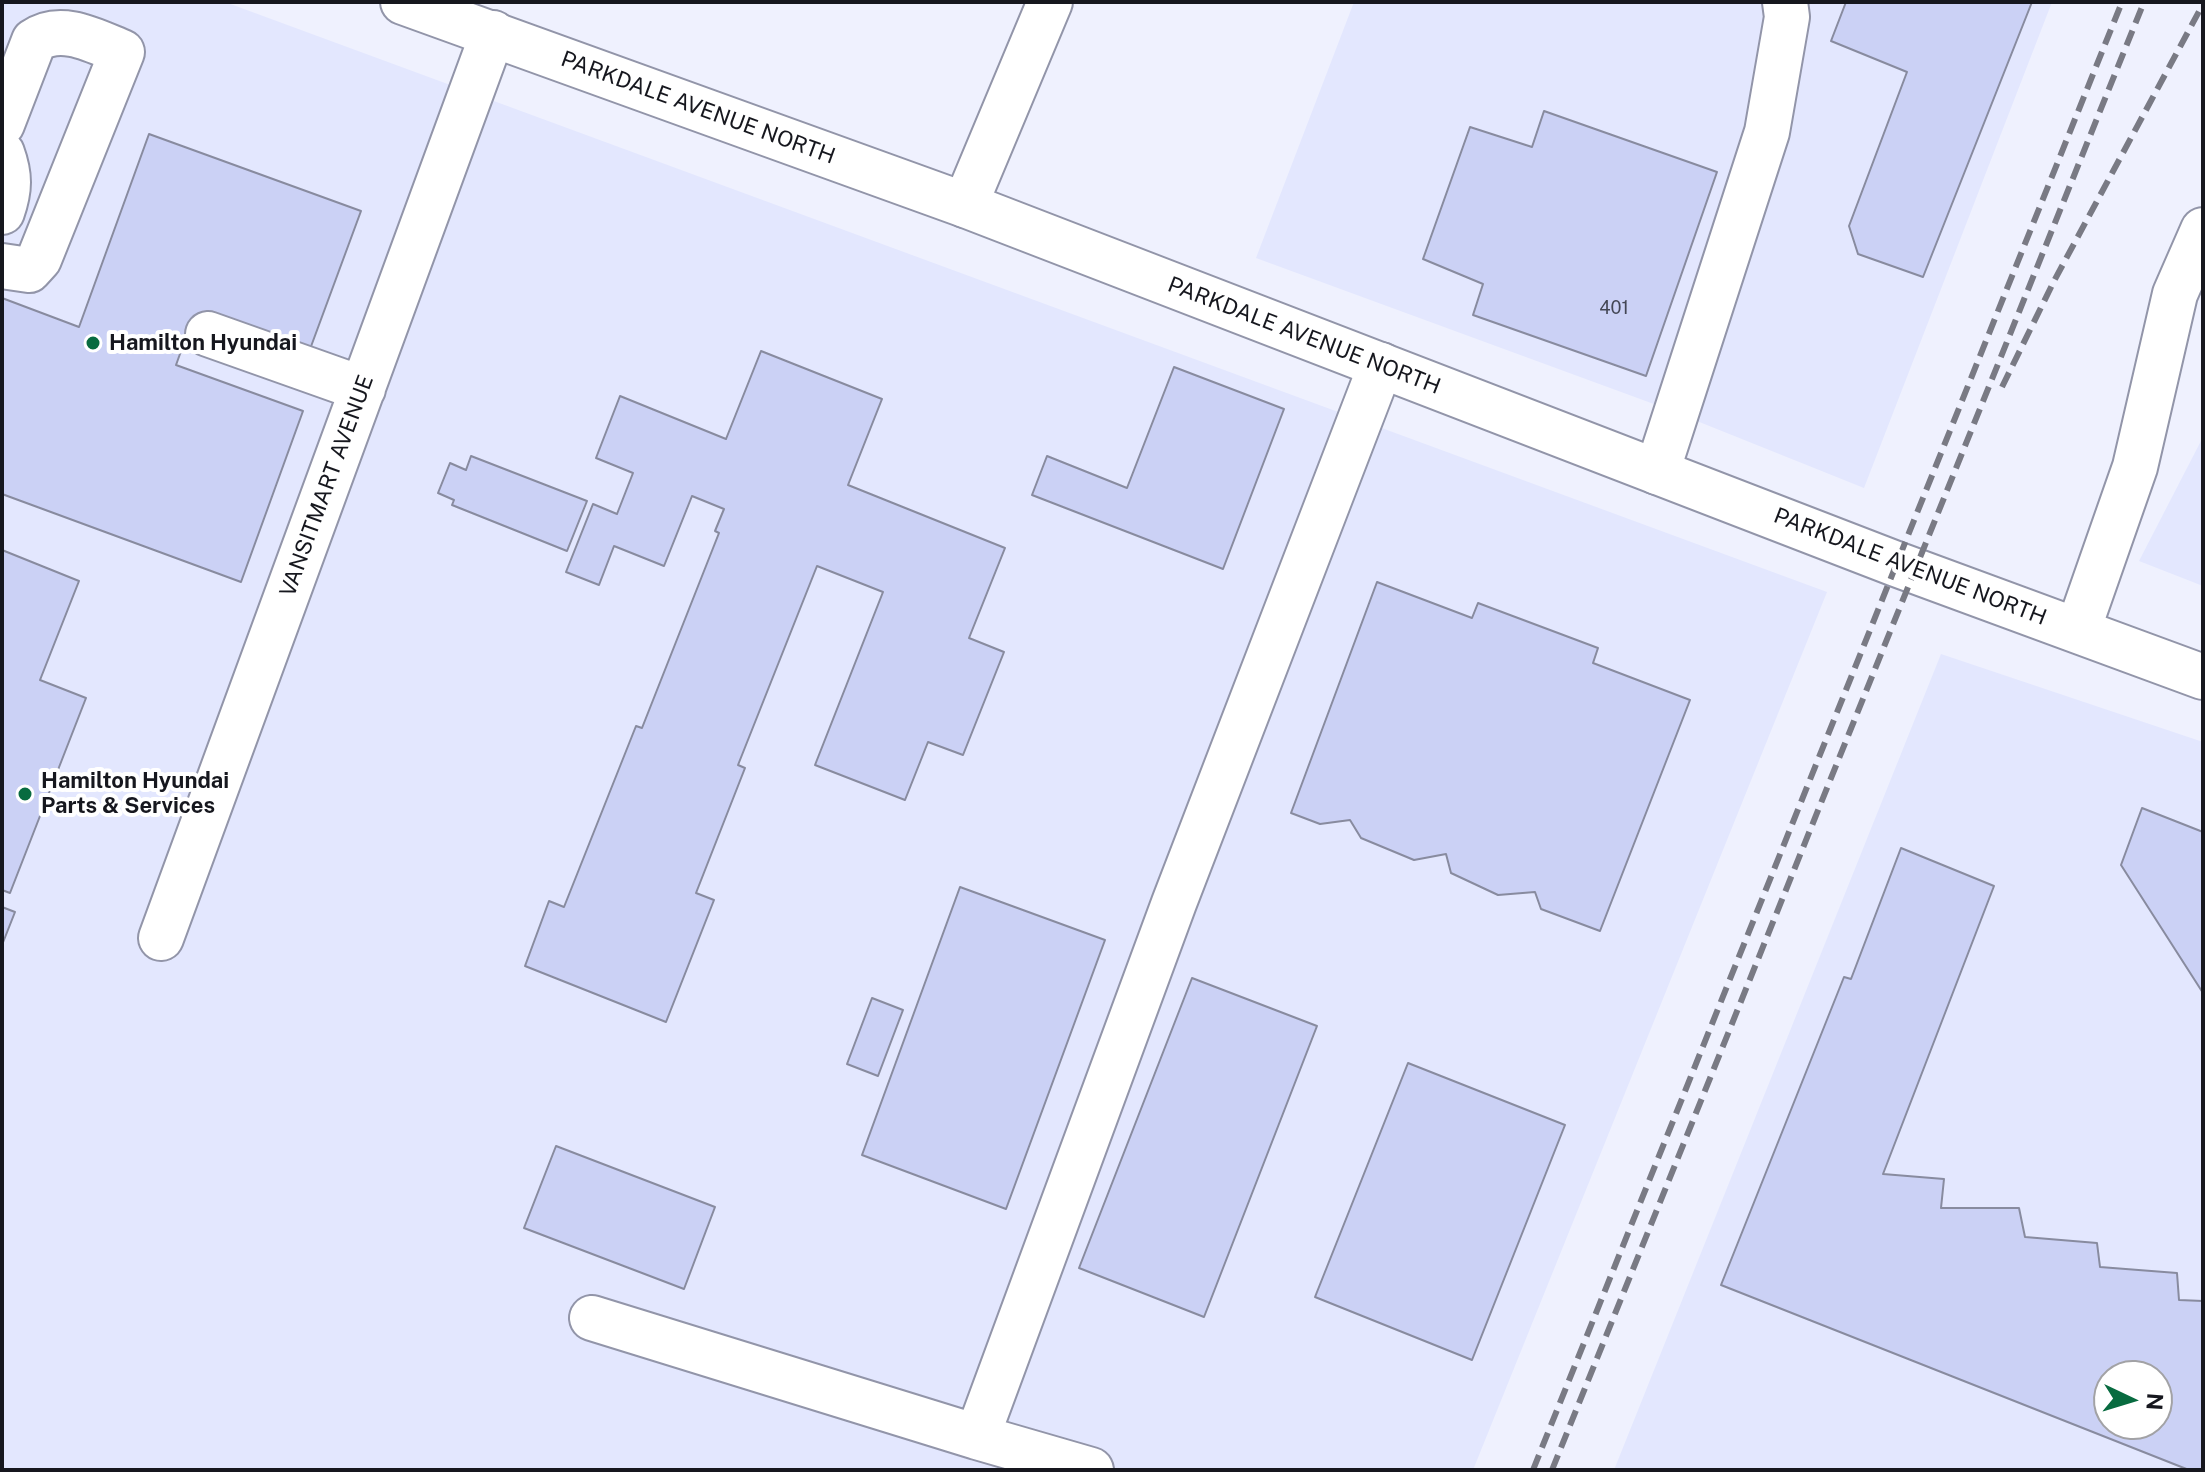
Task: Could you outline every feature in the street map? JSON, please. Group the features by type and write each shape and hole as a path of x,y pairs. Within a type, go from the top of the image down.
{"main road":[{"name":"PARKDALE AVENUE NORTH","path":"403,2 965,205 1657,472 2203,677"},
{"path":"965,205 1050,2"},
{"path":"1657,472 1767,132 1787,17 1785,2"},
{"name":"VANSITMART AVENUE","path":"161,938 493,33"},
{"path":"2,124 34,41 43,35 80,36 122,52 39,259 29,270 2,266"},
{"path":"2,153 9,175 9,193 2,212"},
{"path":"2078,630 2135,467 2175,294 2203,230"},
{"path":"208,334 363,389"},
{"path":"977,1437 1174,903 1381,365"},
{"path":"592,1318 1091,1470"}],"shaded area":[{"path":"2,2 225,2 1827,592 1473,1470 2,1470"},
{"path":"1354,2 2052,2 1864,488 1662,407 1256,258"},
{"path":"2203,437 2203,586 2139,561"},
{"path":"1941,654 2203,742 2203,1470 1614,1470"}],"building":[{"path":"1846,2 2032,2 1923,277 1858,254 1849,226 1907,72 1831,41"},
{"path":"1544,111 1717,172 1646,376 1473,315 1483,284 1423,259 1470,127 1532,147"},
{"name":"Hamilton Hyundai","path":"149,134 361,211 306,360 193,318 176,365 303,411 241,582 2,494 2,298 79,327"},
{"path":"761,351 882,399 848,485 1005,548 969,638 1004,652 963,755 928,742 905,800 815,765 883,592 817,566 738,765 745,768 696,893 714,900 666,1022 525,966 549,901 564,907 636,726 642,728 719,533 715,531 724,509 692,496 664,566 614,546 599,585 566,572 593,504 617,514 633,473 596,458 620,396 726,439"},
{"path":"1174,367 1284,409 1223,569 1032,495 1047,456 1127,488"},
{"path":"471,456 587,501 567,551 452,505 454,500 438,493 450,463 466,470"},
{"name":"Hamilton Hyundai Parts & Services","path":"2,550 79,581 40,680 86,698 10,893 2,890"},
{"path":"1377,582 1472,618 1478,603 1598,648 1593,663 1690,700 1600,931 1541,909 1535,892 1498,895 1451,873 1446,854 1414,860 1361,838 1350,820 1320,824 1291,813"},
{"path":"2142,808 2203,832 2203,993 2121,865"},
{"path":"1901,848 1994,886 1883,1174 1944,1179 1941,1208 2019,1208 2025,1237 2097,1243 2100,1267 2177,1273 2179,1300 2203,1301 2203,1470 2189,1470 2113,1440 2173,1440 2173,1360 2093,1360 2093,1432 1721,1285 1844,977 1851,979"},
{"path":"960,887 1105,940 1006,1209 862,1155"},
{"path":"2,907 15,912 2,945"},
{"path":"1192,978 1317,1026 1204,1317 1079,1268"},
{"path":"872,998 903,1010 878,1076 847,1064"},
{"path":"1408,1063 1565,1125 1472,1360 1315,1297"},
{"path":"556,1146 715,1207 684,1289 524,1228"}],"railway":[{"path":"1533,1470 2122,2"},
{"path":"1552,1470 2144,2"},
{"path":"2002,387 2054,281 2203,4"}],"place":[{"name":"Hamilton Hyundai","path":"93,343"},
{"name":"Hamilton Hyundai Parts & Services","path":"25,794"}]}
